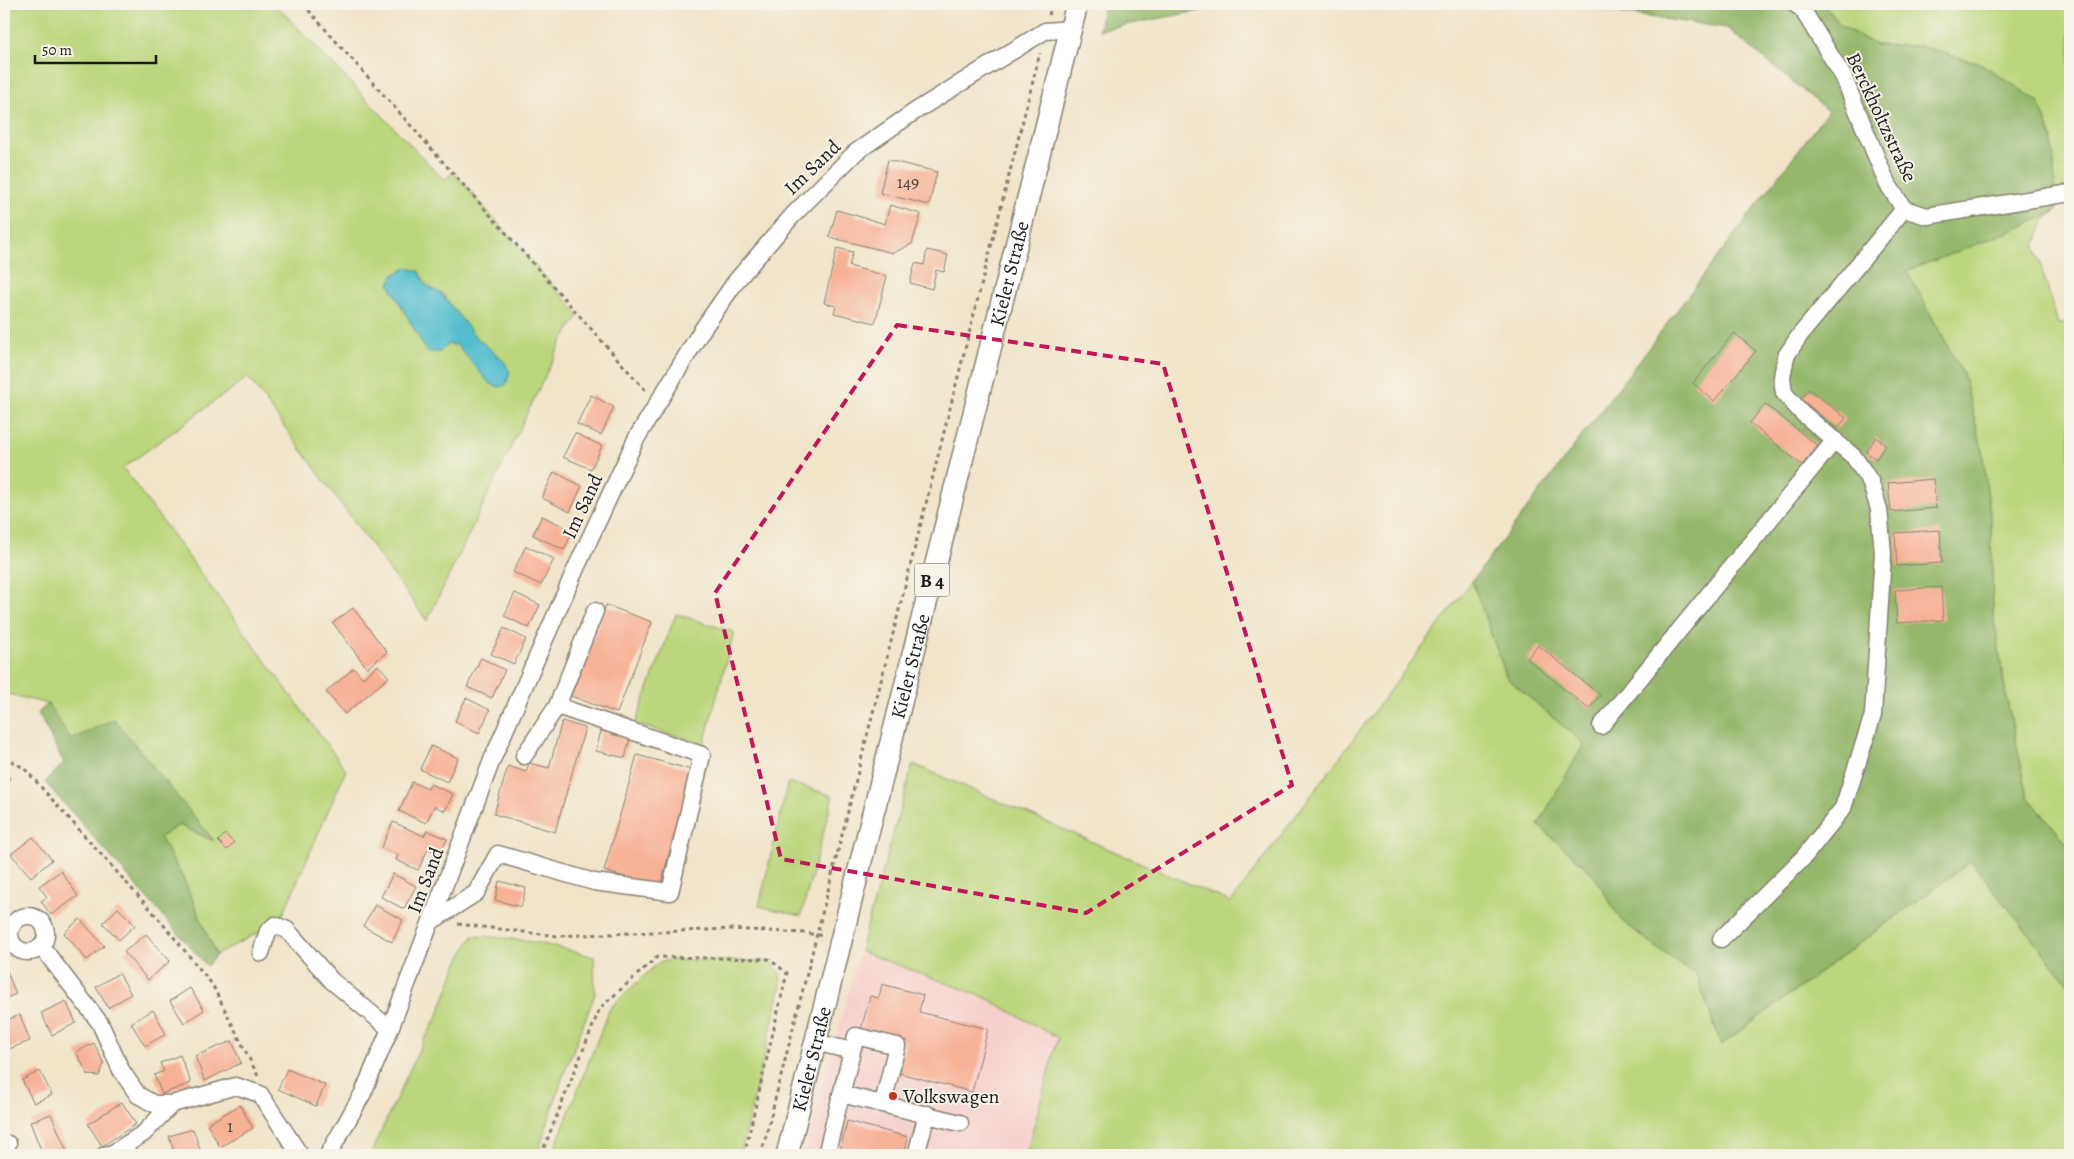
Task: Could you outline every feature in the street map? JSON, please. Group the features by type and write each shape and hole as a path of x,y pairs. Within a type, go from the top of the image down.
{"main road":[{"name":"Kieler Straße","path":"786,1155 1077,4"}],"street":[{"name":"Berckholtzstraße","path":"1795,4 1802,8 1842,76 1887,182 1904,209 1927,216 2070,193"},
{"name":"Im Sand","path":"328,1155 363,1093 390,1029 496,752 577,566 636,439 702,330 736,281 793,215 856,152 917,110 1045,32 1072,29"},
{"path":"1720,940 1803,858 1843,808 1874,715 1883,553 1879,509 1870,481 1854,457 1801,412 1784,393 1782,377 1786,356 1800,335 1904,209"},
{"path":"1601,726 1835,440"},
{"path":"524,756 558,706 595,611"},
{"path":"432,921 476,893 498,854 594,882 670,892 702,756 558,706"},
{"path":"261,954 268,931 275,925 287,930 332,981 390,1029"},
{"path":"41,946 100,1022 122,1070 138,1095 154,1104 172,1104 236,1086 260,1094 300,1155"},
{"path":"826,1155 856,1036 898,1046 883,1103"},
{"path":"815,1042 852,1052"},
{"path":"841,1094 960,1122"},
{"path":"104,1155 113,1153 144,1133 172,1104"},
{"path":"916,1155 927,1114"}],"path":[{"path":"303,4 658,402"},
{"path":"761,1155 1052,4"},
{"path":"4,757 24,768 158,918 212,984 261,1083 260,1094"},
{"path":"432,921 557,936 731,929 817,934 841,940"},
{"path":"541,1155 600,1008 657,957 770,959 786,973 744,1155"}],"highlighted area":[{"path":"897,325 1163,364 1292,785 1086,913 781,859 715,593"}],"shaded area":[{"path":"860,951 984,997 1058,1038 1026,1155 803,1155"}],"green space":[{"path":"4,4 275,4 444,180 453,172 579,315 562,341 427,621 248,377 123,468 346,770 280,921 216,955 184,880 160,837 179,825 213,840 114,720 71,740 48,704 4,693"},
{"path":"1104,4 1235,4 1099,30"},
{"path":"1559,4 1824,4 1841,26 1876,45 1919,46 1982,64 2039,102 2052,139 2057,210 2021,227 1907,271 1964,376 1982,449 1991,522 1993,613 2006,696 2028,797 2070,847 2070,986 1971,861 1721,1045 1697,975 1661,951 1621,920 1593,874 1538,825 1584,744 1507,678 1472,581 1828,111 1727,28"},
{"path":"1824,4 2070,4 2070,188 2055,191 2052,139 2039,102 1982,64 1919,46 1876,45 1841,26"},
{"path":"2057,210 2044,221 2035,246 2058,324 2070,322 2070,847 2028,797 2006,696 1993,613 1991,522 1982,449 1964,376 1906,271 2021,227"},
{"path":"1472,581 1507,678 1584,744 1538,825 1593,874 1621,920 1661,951 1697,975 1721,1045 1971,861 2070,986 2070,1155 1026,1155 1058,1038 984,997 860,951 913,764 1231,902"},
{"path":"676,614 734,632 704,744 635,724"},
{"path":"48,704 71,740 114,719 214,841 179,825 160,837 184,880 216,955 207,966 45,782 64,763 38,713"},
{"path":"788,782 833,796 801,916 759,906"},
{"path":"473,936 534,942 594,957 595,994 562,1079 536,1155 370,1155 419,1050 439,1013 459,960"},
{"path":"671,960 767,961 775,966 779,972 781,980 780,990 740,1155 552,1155 610,1008 659,962"}],"water":[{"path":"407,268 419,271 426,285 442,294 475,336 503,360 510,372 506,385 499,387 489,383 457,345 448,344 440,352 427,352 389,284 393,275"}],"building":[{"path":"888,160 937,172 929,205 880,193"},
{"path":"890,205 921,214 912,244 893,253 829,237 837,210 885,224"},
{"path":"837,248 853,252 849,266 887,276 875,323 834,313 836,306 824,303"},
{"path":"927,250 948,255 944,272 936,270 932,289 910,283 915,263 924,265"},
{"path":"1734,333 1756,351 1714,401 1693,383"},
{"path":"1809,389 1846,418 1837,429 1801,399"},
{"path":"591,395 614,407 601,435 577,424"},
{"path":"1765,404 1818,446 1802,465 1750,423"},
{"path":"575,433 602,446 591,469 563,457"},
{"path":"1876,437 1886,445 1876,459 1866,452"},
{"path":"554,472 582,486 570,512 542,498"},
{"path":"1933,479 1936,508 1891,512 1888,483"},
{"path":"542,516 573,531 564,550 533,535"},
{"path":"1940,530 1942,563 1897,566 1895,533"},
{"path":"526,546 554,559 541,585 513,572"},
{"path":"1941,587 1943,620 1897,623 1895,590"},
{"path":"515,593 540,605 529,628 504,616"},
{"path":"606,605 652,622 617,713 571,696"},
{"path":"353,608 387,652 367,668 333,623"},
{"path":"504,628 526,639 514,664 491,654"},
{"path":"1538,645 1600,695 1589,709 1527,659"},
{"path":"481,658 505,670 492,698 467,687"},
{"path":"378,665 389,677 345,714 326,692 354,668 363,678"},
{"path":"466,698 490,710 479,733 455,721"},
{"path":"562,721 585,728 555,832 494,814 508,766 526,772 529,763 549,768"},
{"path":"601,731 630,738 625,758 596,751"},
{"path":"431,746 458,758 447,782 420,769"},
{"path":"637,755 692,770 660,887 604,871"},
{"path":"4,774 10,778 4,788"},
{"path":"412,782 428,789 430,784 453,794 445,811 434,806 426,823 399,811"},
{"path":"393,822 424,836 427,830 447,839 440,854 428,849 418,870 396,860 398,855 381,848"},
{"path":"225,834 234,843 227,850 218,841"},
{"path":"33,837 52,860 31,877 11,854"},
{"path":"61,871 78,896 51,915 41,901 47,897 39,886"},
{"path":"393,874 416,886 404,909 381,897"},
{"path":"499,881 526,888 521,907 495,900"},
{"path":"375,905 403,920 392,942 363,926"},
{"path":"118,908 135,925 119,940 103,923"},
{"path":"80,919 104,946 87,960 64,933"},
{"path":"146,934 170,961 148,980 124,952"},
{"path":"4,964 16,994 4,999"},
{"path":"119,973 131,994 108,1008 96,987"},
{"path":"882,984 923,995 919,1012 988,1029 972,1092 899,1073 907,1041 861,1030 870,996 879,998"},
{"path":"190,988 204,1010 184,1023 170,1001"},
{"path":"66,1001 76,1023 52,1035 41,1013"},
{"path":"153,1010 166,1034 145,1046 131,1023"},
{"path":"20,1015 30,1041 6,1050 4,1045 4,1021"},
{"path":"232,1041 241,1063 205,1081 195,1056"},
{"path":"94,1043 104,1064 99,1076 88,1075 76,1052"},
{"path":"180,1055 191,1083 162,1094 154,1075 164,1071 160,1063"},
{"path":"287,1069 325,1085 316,1106 278,1089"},
{"path":"40,1071 52,1095 34,1103 22,1080"},
{"path":"122,1102 136,1124 102,1146 88,1124"},
{"path":"240,1105 253,1128 220,1147 207,1124"},
{"path":"51,1114 68,1154 43,1155 30,1122"},
{"path":"847,1121 908,1137 904,1155 839,1155"},
{"path":"193,1129 202,1155 175,1155 169,1136"}],"place":[{"name":"Volkswagen","path":"893,1096"}]}
